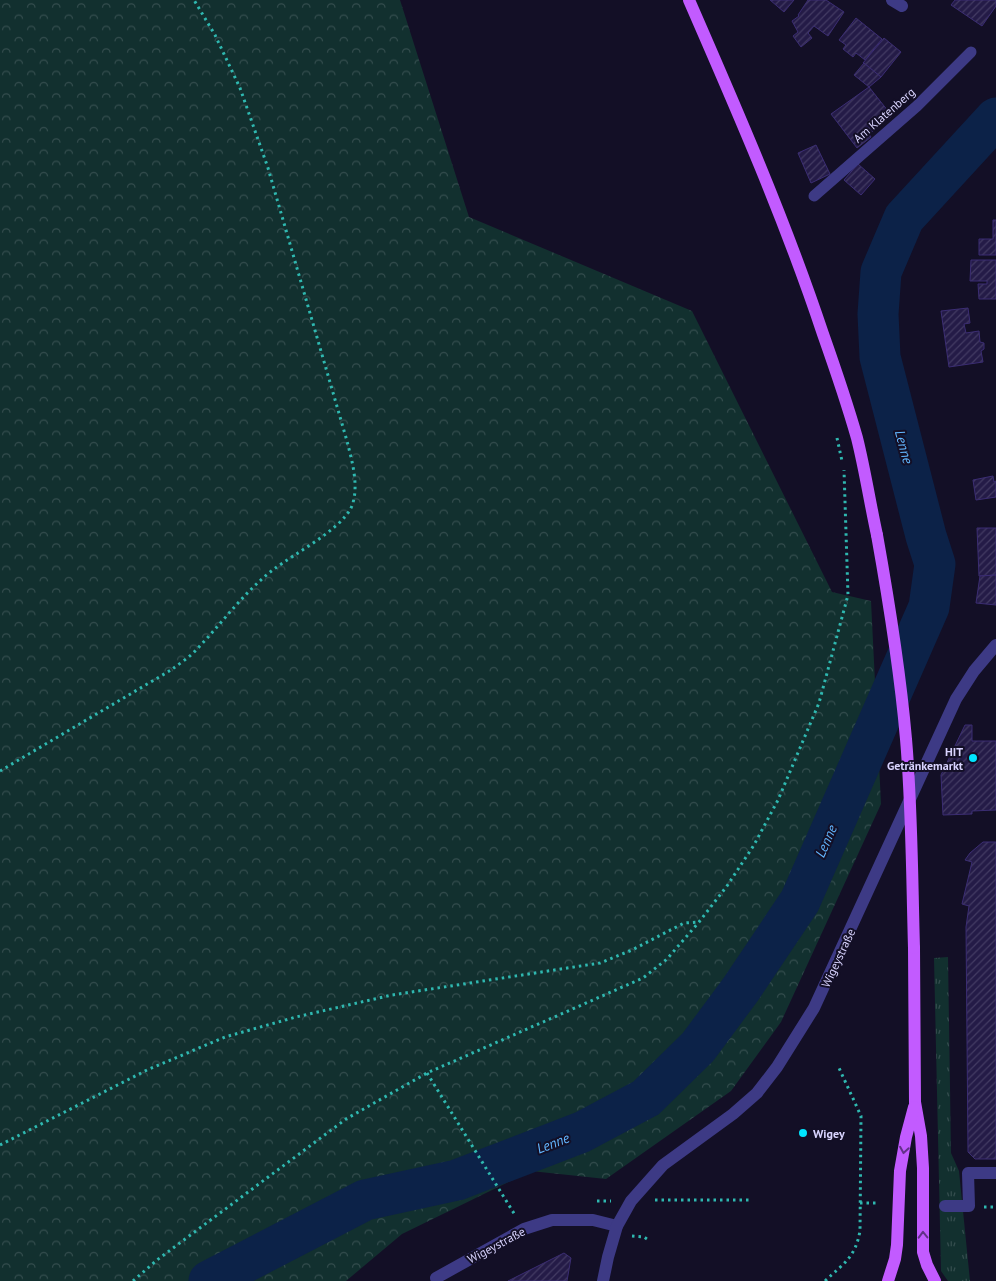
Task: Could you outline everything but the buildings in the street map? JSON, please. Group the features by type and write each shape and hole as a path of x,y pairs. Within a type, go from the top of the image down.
{"main road":[{"path":"689,0 753,147 815,310 857,439 877,535 895,643 906,739 912,837 915,1102 923,1168 923,1252 935,1281"},
{"path":"888,1281 895,1259 897,1244 900,1171 915,1102"}],"street":[{"name":"Wigeystraße","path":"603,1281 617,1226 631,1200 663,1165 733,1114 757,1093 777,1066 818,1001 956,699 974,671 996,645"},
{"path":"945,1206 969,1206 968,1173 996,1173"},
{"name":"Wigeystraße","path":"436,1278 524,1229 552,1220 593,1220 617,1226"}],"lane":[{"name":"Am Klatenberg","path":"814,196 917,106 971,52"}],"path":[{"path":"0,771 171,670 196,650 252,588 273,570 343,520 351,508 355,491 348,441 268,168 240,88 215,35 194,0"},
{"path":"133,1281 157,1260 346,1118 427,1073 642,978 667,959 699,922 728,886 754,845 778,800 819,703 848,595 844,469 835,432"},
{"path":"0,1145 147,1070 225,1037 296,1016 392,996 600,963 632,950 684,923 699,922"},
{"path":"825,1281 847,1263 856,1247 860,1231 861,1116 839,1068"},
{"path":"427,1073 503,1196"},
{"path":"860,1203 878,1203"}],"green space":[{"path":"0,0 400,0 469,217 692,311 832,592 871,601 881,804 781,1022 731,1091 606,1179 531,1171 402,1234 346,1281 0,1281"},
{"path":"948,957 951,1153 959,1171 970,1281 948,1281 941,1271 934,958"}],"waterway":[{"name":"Lenne","path":"209,1281 365,1200 457,1180 582,1132 646,1098 698,1047 741,989 800,901 929,607 935,564 926,536 880,357 878,314 881,272 904,218 996,118"}],"place":[{"name":"HIT Getränkemarkt","path":"973,758"},
{"name":"Wigey","path":"803,1133"}]}
